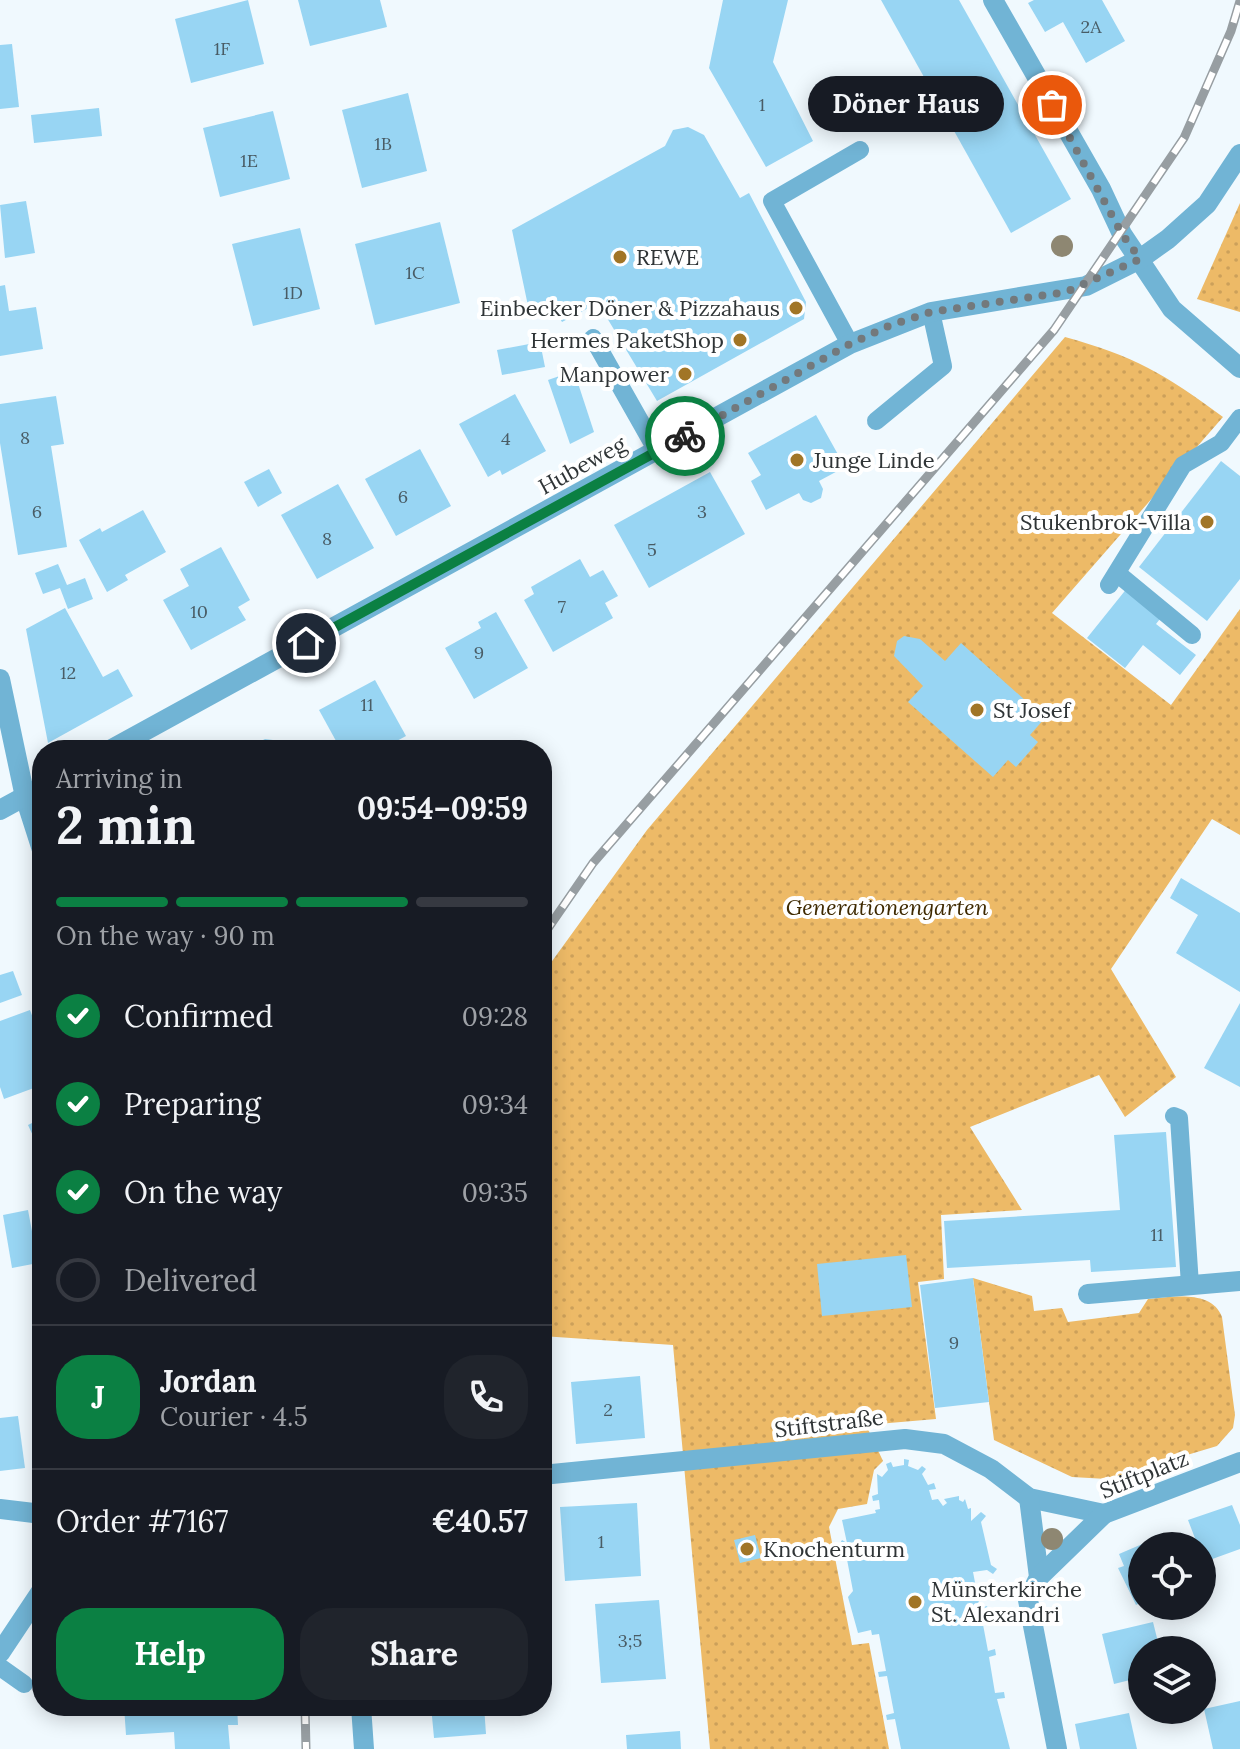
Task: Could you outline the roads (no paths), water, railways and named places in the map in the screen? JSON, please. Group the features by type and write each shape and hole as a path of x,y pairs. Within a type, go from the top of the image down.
{"street":[{"path":"993,0 1101,189 1122,234 1172,309 1240,368"},
{"name":"Hubeweg","path":"128,740 850,344 931,312 1066,292 1140,259 1207,204 1240,154"},
{"path":"0,679 32,789"},
{"path":"0,810 32,793"},
{"path":"1088,1294 1240,1281"},
{"name":"Stiftstraße","path":"552,1474 905,1439 944,1444 991,1469 1029,1498 1104,1514"},
{"name":"Stiftplatz","path":"1039,1577 1104,1514 1240,1462"},
{"path":"1029,1498 1039,1577 1028,1600 1057,1749"},
{"path":"0,1509 32,1513"},
{"path":"0,1653 32,1605"},
{"path":"362,1716 364,1749"}],"lane":[{"path":"850,344 772,201 860,150"},
{"path":"876,421 943,366 931,312"},
{"path":"593,338 657,451"},
{"path":"1192,635 1113,579 1183,465 1221,443 1240,418"},
{"path":"1174,1116 1179,1118 1190,1285"},
{"path":"0,1667 24,1684"}],"railway":[{"path":"552,922 593,863 1054,330 1184,138 1231,31 1240,1"},
{"path":"305,1716 306,1749"}],"place":[{"name":"Döner Haus","path":"1052,105"},
{"name":"REWE","path":"620,257"},
{"name":"Einbecker Döner & Pizzahaus","path":"796,308"},
{"name":"Hermes PaketShop","path":"740,340"},
{"name":"Manpower","path":"685,374"},
{"name":"Junge Linde","path":"797,460"},
{"name":"Stukenbrok-Villa","path":"1207,522"},
{"name":"St Josef","path":"977,710"},
{"name":"Knochenturm","path":"747,1549"},
{"name":"Münsterkirche St. Alexandri","path":"915,1602"}],"park label":[{"name":"Generationengarten","path":"887,907"}]}
